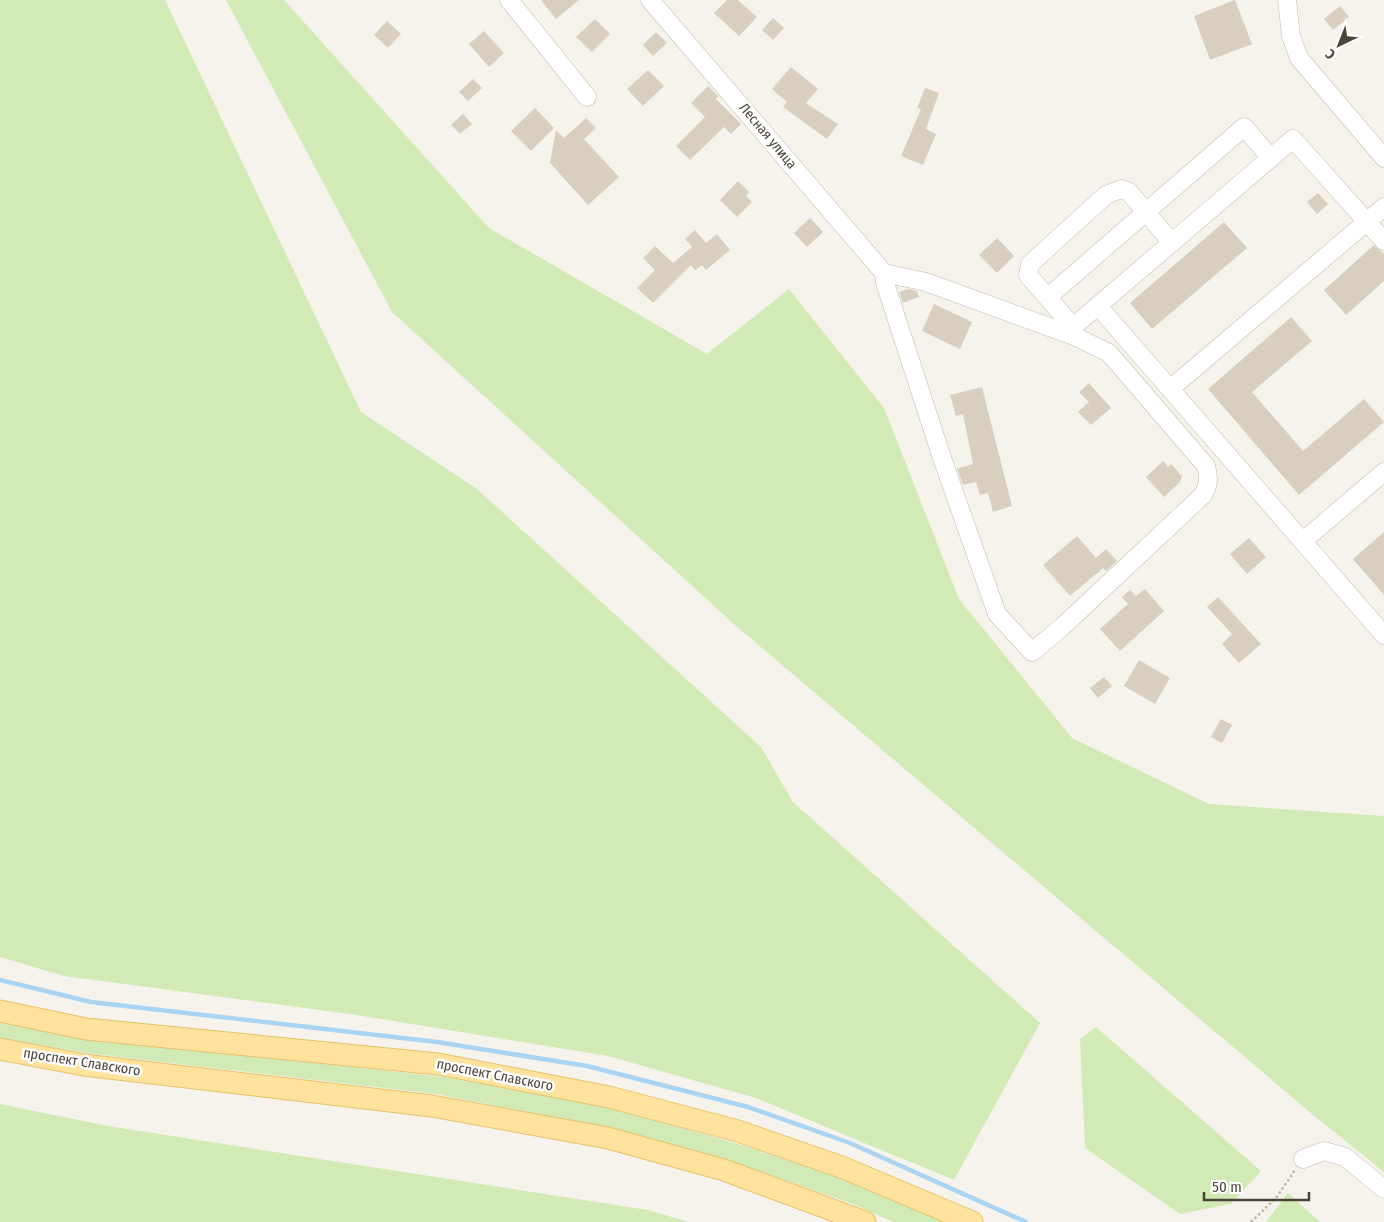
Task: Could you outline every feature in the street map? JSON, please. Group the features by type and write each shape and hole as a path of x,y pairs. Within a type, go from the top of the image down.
{"main road":[{"name":"проспект Славского","path":"0,1010 86,1028 438,1064 609,1097 738,1131 844,1168 972,1222"},
{"name":"проспект Славского","path":"0,1049 84,1065 432,1106 608,1138 724,1170 865,1222"}],"street":[{"path":"509,0 587,97"},
{"name":"Лесная улица","path":"650,0 884,272"},
{"path":"1287,0 1291,36 1299,58 1384,158"},
{"path":"1048,297 1244,127 1271,158"},
{"path":"1070,330 1293,139 1384,241"},
{"path":"1070,330 1048,297 1028,276 1030,264 1106,195 1121,189 1129,192 1172,243"},
{"path":"1170,390 1384,207"},
{"path":"884,272 926,282 1070,330 1109,353 1206,466 1209,476 1208,487 1203,495 1062,627 1032,652 997,614 942,458 885,283 884,272"},
{"path":"1098,306 1384,635"},
{"path":"1303,541 1384,472"},
{"path":"1303,1159 1324,1151 1345,1157 1384,1189"}],"path":[{"path":"1251,1222 1276,1198 1303,1159"}],"green space":[{"path":"0,0 165,0 361,412 477,489 761,747 793,802 1040,1023 954,1180 756,1098 608,1056 350,1014 64,976 0,957"},
{"path":"226,0 284,0 489,228 707,354 789,289 884,408 959,599 1072,738 1209,804 1384,816 1384,1172 1312,1114 736,626 392,312"},
{"path":"0,1022 91,1039 444,1077 615,1109 738,1144 859,1184 946,1222 893,1222 853,1204 730,1161 610,1128 436,1094 86,1053 3,1039 0,1038"},
{"path":"1096,1027 1261,1171 1231,1204 1180,1214 1085,1148 1080,1039"},
{"path":"0,1104 108,1126 648,1210 689,1222 0,1222"},
{"path":"1288,1193 1320,1222 1266,1222"}],"building":[{"path":"541,0 579,0 556,19"},
{"path":"727,0 738,0 757,17 739,36 714,13"},
{"path":"1235,0 1252,44 1210,60 1194,16"},
{"path":"1340,6 1349,17 1333,30 1324,19"},
{"path":"773,18 784,28 773,40 762,30"},
{"path":"595,19 610,34 592,52 576,37"},
{"path":"387,21 401,34 388,48 374,35"},
{"path":"484,31 504,53 489,67 469,44"},
{"path":"656,32 667,43 653,56 643,45"},
{"path":"791,67 818,89 806,103 838,124 827,139 783,107 787,102 772,89"},
{"path":"648,70 664,86 643,106 627,89"},
{"path":"473,79 482,88 468,101 459,92"},
{"path":"708,86 718,96 716,99 741,124 731,134 724,127 690,160 676,146 705,117 691,103"},
{"path":"925,88 939,93 926,129 936,134 923,165 901,156 921,109 917,108"},
{"path":"535,108 554,128 531,151 511,131"},
{"path":"463,114 472,124 460,134 451,125"},
{"path":"586,118 596,128 584,139 619,177 588,205 550,163 556,130 564,138"},
{"path":"738,181 749,192 746,196 752,202 737,217 720,200"},
{"path":"1318,193 1328,204 1317,214 1307,202"},
{"path":"810,218 823,232 807,247 794,233"},
{"path":"1224,222 1247,248 1152,329 1130,303"},
{"path":"695,230 706,243 717,234 730,250 706,270 702,265 695,270 691,265 653,303 637,288 655,270 643,258 655,246 673,263 692,247 685,239"},
{"path":"997,238 1014,256 997,273 979,255"},
{"path":"1374,245 1384,254 1384,281 1346,315 1324,290"},
{"path":"908,289 917,291 919,297 903,303 899,292"},
{"path":"934,304 972,322 960,349 922,331"},
{"path":"1291,317 1312,341 1252,392 1303,451 1364,399 1384,422 1299,495 1208,389"},
{"path":"1089,383 1111,408 1091,425 1078,412 1089,402 1079,392"},
{"path":"982,387 1012,506 993,512 988,493 980,495 976,482 963,485 957,469 973,464 963,414 956,416 950,395"},
{"path":"1163,461 1168,467 1171,464 1182,476 1180,482 1164,497 1146,477"},
{"path":"1384,532 1384,595 1353,559"},
{"path":"1077,536 1096,558 1106,549 1117,561 1106,571 1103,568 1070,596 1043,565"},
{"path":"1249,538 1266,557 1247,574 1230,554"},
{"path":"1145,589 1164,611 1120,651 1100,629 1128,604 1122,597 1130,590 1136,596"},
{"path":"1218,597 1261,644 1239,663 1222,644 1232,634 1207,607"},
{"path":"1139,660 1170,678 1155,704 1124,686"},
{"path":"1104,677 1112,686 1098,698 1090,688"},
{"path":"1221,719 1232,725 1222,743 1211,737"}],"waterway":[{"path":"0,980 91,1002 437,1042 587,1066 748,1107 850,1143 1026,1222"}]}
